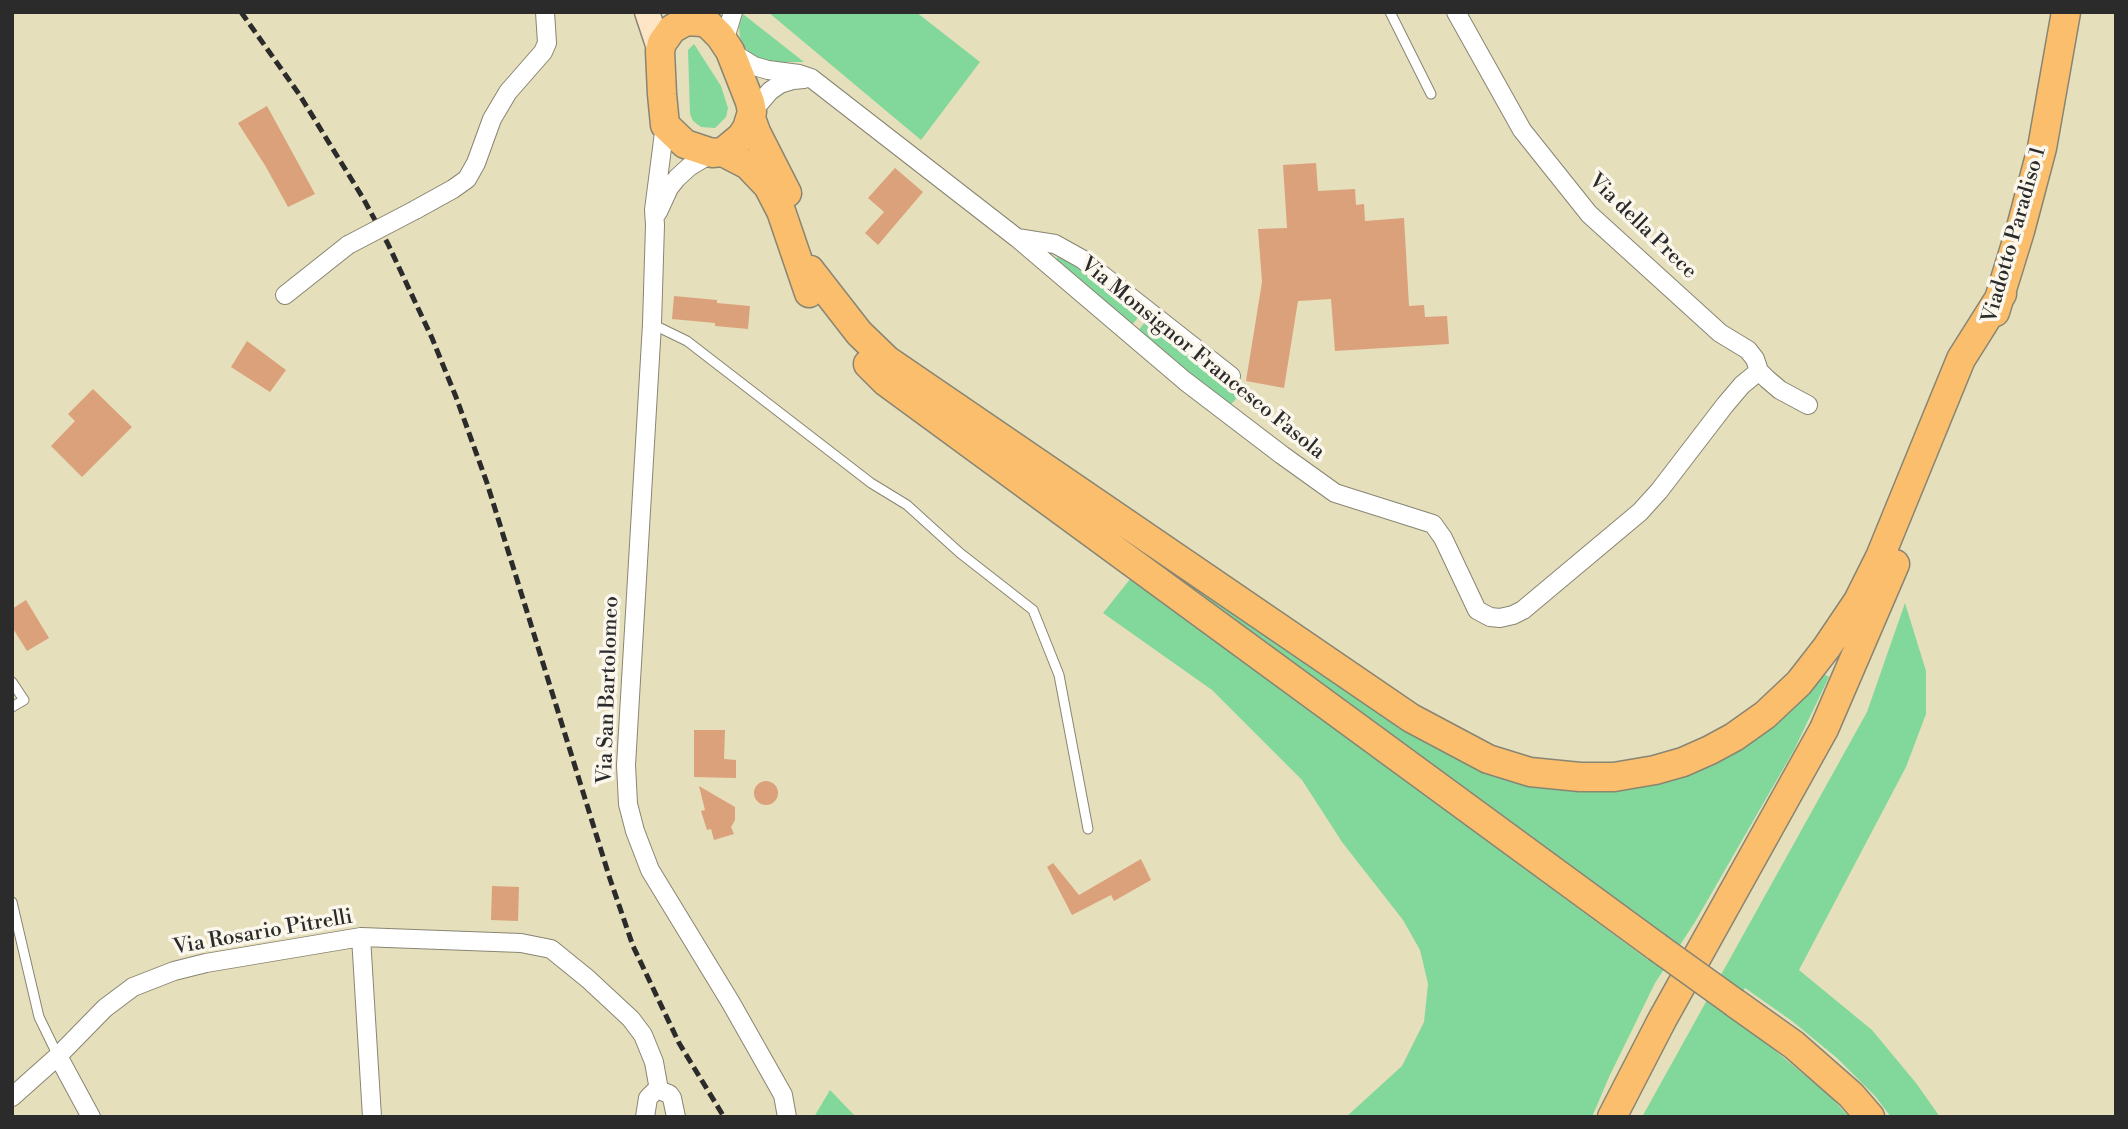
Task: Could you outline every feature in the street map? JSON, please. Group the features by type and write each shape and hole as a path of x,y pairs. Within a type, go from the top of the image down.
{"main road":[{"path":"647,12 660,51 665,125 685,144 718,152 748,165 768,186 781,211 807,290 816,306 857,354 886,382 1794,1045 1851,1095 1870,1117"},
{"name":"Viadotto Paradiso 1","path":"1918,486 1961,359 2002,294 2042,148 2066,12"},
{"path":"660,51 672,29 678,24 700,17 715,30 727,47 742,80 756,132 785,189 810,270 835,327"},
{"path":"718,152 741,137 752,115"},
{"path":"810,270 852,325 887,360 1411,718 1488,759 1530,772 1614,777 1655,770 1710,750 1765,715 1798,683 1827,647 1858,600 1918,486"},
{"path":"1612,1117 1662,1020 1824,729 1874,616 1918,486"}],"street":[{"path":"285,295 348,245 453,189 467,178 476,163 492,119 508,92 543,52 547,43 545,12"},
{"path":"733,12 727,47 744,61 768,71 811,78"},
{"name":"Via della Prece","path":"1456,12 1522,130 1589,214 1720,332 1748,350 1759,371 1780,390 1808,405"},
{"path":"752,115 770,91 780,84 811,78"},
{"name":"Via Monsignor Francesco Fasola","path":"811,78 1017,238 1185,381 1282,455 1335,493 1433,524 1443,538 1477,610 1490,617 1500,618 1523,610 1640,512 1725,405 1742,385 1759,371"},
{"name":"Via San Bartolomeo","path":"665,125 653,210 655,225 652,324 626,765 628,804 650,870 783,1095 787,1117"},
{"path":"655,225 669,188 689,167 718,152"},
{"path":"1017,238 1055,244 1082,259 1231,376"},
{"path":"361,937 372,1117"},
{"name":"Via Rosario Pitrelli","path":"12,1097 58,1056 105,1007 133,987 174,971 206,963 361,937 521,943 551,949 588,979 643,1035 654,1062 659,1090 672,1098 676,1117"},
{"path":"58,1056 90,1117"},
{"path":"645,1117 650,1094 659,1090"}],"lane":[{"path":"1390,12 1430,94"},
{"path":"652,324 687,341 871,483 907,505 960,553 1033,610 1059,676 1088,829"},
{"path":"12,682 24,700 12,708"},
{"path":"12,902 39,1017 58,1056"}],"green space":[{"path":"768,12 916,12 980,62 921,140"},
{"path":"743,14 804,62 770,62 752,56 740,38 739,27"},
{"path":"694,44 721,86 728,108 726,117 715,128 701,127 693,121 690,114 688,50"},
{"path":"1059,255 1081,264 1141,314 1131,326 1056,259"},
{"path":"1148,318 1242,393 1230,405 1138,331"},
{"path":"1155,556 1331,681 1415,732 1610,789 1794,704 1824,674 1829,677 1794,750 1695,922 1655,983 1592,1117 1346,1117 1402,1066 1424,1022 1428,984 1420,950 1403,920 1342,842 1302,780 1212,690 1103,613 1131,578 1648,960 1665,934 1153,559"},
{"path":"1905,603 1926,671 1926,714 1906,767 1799,970 1872,1030 1940,1117 1891,1117 1875,1096 1837,1058 1792,1021 1745,988 1735,1003 1739,1021 1830,1096 1849,1117 1642,1117 1867,712"},
{"path":"830,1090 856,1117 814,1117"}],"building":[{"path":"267,106 315,194 288,207 238,123"},
{"path":"1316,163 1318,191 1355,189 1356,205 1364,204 1365,221 1404,218 1409,306 1424,305 1425,317 1447,316 1449,344 1335,351 1331,299 1298,301 1284,388 1246,381 1262,282 1258,229 1287,228 1283,165"},
{"path":"895,168 923,192 878,245 865,233 884,212 868,198"},
{"path":"674,296 750,306 748,329 672,319"},
{"path":"247,341 286,370 270,392 231,367"},
{"path":"93,389 132,427 82,477 51,446 75,421 68,414"},
{"path":"26,600 49,638 27,651 12,627 12,609"},
{"path":"694,730 725,730 724,759 736,760 736,778 694,777"},
{"path":"766,781 774,785 778,793 774,801 766,805 758,801 754,793 758,785"},
{"path":"699,786 735,807 735,820 731,827 734,834 714,840 711,829 707,830 701,811 705,810"},
{"path":"1141,859 1151,880 1114,901 1111,895 1072,915 1047,867 1053,863 1079,895"},
{"path":"492,886 519,887 518,921 491,920"}],"railway":[{"path":"241,12 299,94 363,198 432,338 487,483 633,946 679,1043 724,1117"}]}
